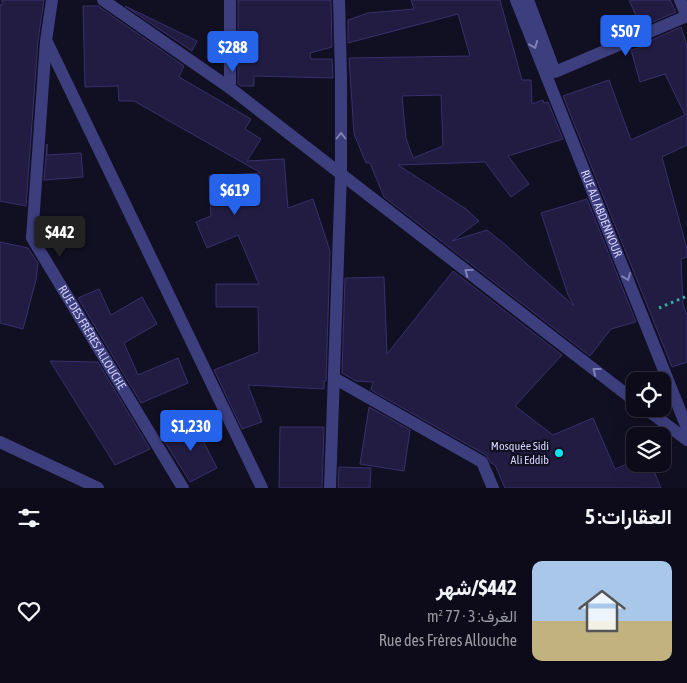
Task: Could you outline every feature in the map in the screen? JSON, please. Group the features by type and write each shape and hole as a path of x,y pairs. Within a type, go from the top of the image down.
{"street":[{"name":"RUE DES FRÈRES ALLOUCHE","path":"52,0 46,41 32,238 183,488"},
{"path":"103,0 230,88 626,394"},
{"path":"230,0 230,88"},
{"path":"330,488 341,174 339,0"},
{"name":"RUE ALI ABDENNOUR","path":"516,0 687,428"},
{"path":"528,0 555,72 687,16 680,0"},
{"path":"46,41 262,488"},
{"path":"334,378 482,462 493,488"},
{"path":"657,417 687,440"},
{"path":"0,442 98,488"}],"path":[{"path":"642,314 687,296"}],"building":[{"path":"2,0 44,0 38,40 26,206 0,201 0,5 2,5"},
{"path":"238,0 331,0 332,47 310,53 311,59 332,59 333,78 254,76 254,86 241,86 238,84"},
{"path":"411,0 500,0 522,80 531,80 532,104 543,100 544,103 548,102 563,139 508,156 529,184 511,197 485,162 398,165 466,209 479,221 452,241 487,230 574,306 568,295 541,213 587,199 636,322 611,329 590,356 384,197 370,163 366,163 354,134 349,58 470,56 458,14 348,43 348,20 368,13 414,9","holes":["441,95 443,146 413,158 406,138 402,96"]},
{"path":"629,0 670,0 676,12 641,27"},
{"path":"83,6 98,6 184,66 179,77 251,119 245,129 261,139 247,161 284,159 288,208 313,199 330,251 326,381 324,381 324,389 248,385 262,422 242,429 214,370 259,352 258,307 216,307 216,284 259,284 238,235 207,248 196,222 211,216 209,176 261,173 134,101 119,101 118,86 85,87"},
{"path":"125,6 197,41 192,51"},
{"path":"681,27 687,46 687,145 662,157 687,249 687,257 681,259 683,304 687,316 687,362 672,367 563,96 609,80 631,140 685,115 665,74 640,82 631,50 646,46 645,43"},
{"path":"47,144 47,155 81,153 83,177 44,180"},
{"path":"0,242 28,248 38,263 36,280 23,329 0,323"},
{"path":"453,271 562,355 515,406 553,435 593,418 615,469 626,464 626,472 654,472 661,488 505,488 495,465 491,463 486,455 371,390 373,382 356,381 342,373 345,278 384,277 387,354"},
{"path":"99,289 111,315 142,297 157,324 124,343 138,375 178,358 188,383 141,403 78,298"},
{"path":"50,361 98,362 150,449 115,465"},
{"path":"369,407 410,430 404,471 360,464"},
{"path":"194,423 217,468 190,482 163,439"},
{"path":"280,427 324,427 322,488 279,488"},
{"path":"339,467 371,468 370,488 338,488"}],"place":[{"name":"Mosquée Sidi Ali Eddib","path":"559,453"}]}
